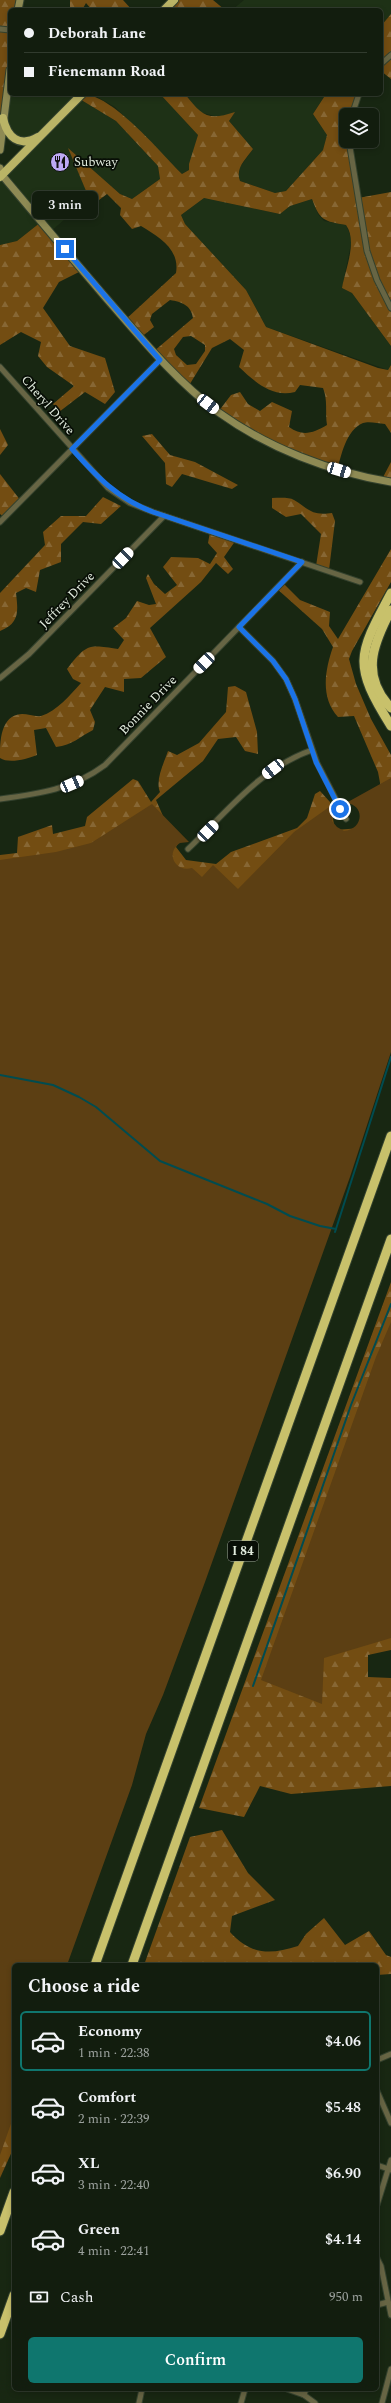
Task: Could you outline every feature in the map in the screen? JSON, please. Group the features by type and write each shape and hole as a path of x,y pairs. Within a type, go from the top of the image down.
{"highway":[{"path":"166,8 174,0"},
{"path":"1,174 80,96"},
{"path":"4,118 8,133 16,140 28,141 42,134"},
{"path":"391,593 369,634 364,660 364,673 369,689 391,726"},
{"path":"391,610 375,642 372,660 378,689 391,708"},
{"name":"I 84","path":"96,1963 391,1136"},
{"name":"I 84","path":"133,1963 391,1239"},
{"path":"0,2231 12,2198"},
{"path":"0,2334 12,2301"}],"main road":[{"path":"0,150 8,86"},
{"path":"1,174 160,360 202,399 234,423 318,463 346,472 391,482"}],"street":[{"path":"383,62 391,55"},
{"path":"354,108 358,96"},
{"path":"350,148 367,252 377,280 391,308"},
{"path":"0,522 160,360"},
{"name":"Cheryl Drive","path":"0,367 104,484 118,496 141,508 360,582"},
{"name":"Jeffrey Drive","path":"0,678 29,654 164,516"},
{"name":"Bonnie Drive","path":"0,799 52,791 66,787 93,773 119,751 302,562"},
{"path":"239,627 273,661 286,679 295,699 312,750 328,787 346,819"},
{"path":"188,849 263,777 284,762 312,750"},
{"path":"379,2059 391,2054"},
{"path":"379,2096 391,2123"},
{"path":"379,2200 390,2170 391,2160"},
{"path":"379,2166 390,2170"},
{"path":"379,2262 391,2315"},
{"path":"379,2304 388,2302"},
{"path":"382,2403 391,2369"},
{"path":"139,2403 142,2391"},
{"path":"241,2403 244,2391"},
{"path":"293,2391 304,2395 315,2403"},
{"path":"304,2395 305,2391"}],"shaded area":[{"path":"244,0 391,0 391,14 383,24 383,8 234,8"},
{"path":"10,96 80,96 78,98 116,121 158,166 160,179 132,199 120,194 69,149 89,198 50,232 41,222 17,241 0,245 0,177 41,136 22,142 5,127"},
{"path":"96,96 162,96 198,135 189,170 182,174 115,107"},
{"path":"187,96 325,96 313,114 327,135 323,150 286,191 275,193 240,181 238,175 240,167 253,149 229,121 234,113 218,117 199,112"},
{"path":"204,198 280,214 290,206 312,199 318,214 324,221 346,225 352,239 342,288 352,293 391,346 391,365 388,370 266,327 246,290 185,224 181,215"},
{"path":"391,778 391,1052 350,1177 205,1582 163,1695 146,1734 132,1785 68,1963 12,1963 12,2121 0,2155 0,860 56,852 91,843 152,804 189,842 180,843 173,852 174,861 177,865 186,869 192,868 202,877 213,865 238,889 294,832 332,805 335,810 332,821 337,827 344,831 350,830 355,826 360,817 357,808 346,803"},
{"path":"391,1322 391,1638 324,1658 322,1704 261,1680 376,1357"}],"green space":[{"path":"0,0 20,0 18,8 8,8 8,86 0,150"},
{"path":"70,0 123,0 130,8 90,8 86,3 83,8 70,8"},
{"path":"174,0 213,0 223,8 166,8"},
{"path":"391,14 391,79 383,73 383,24"},
{"path":"80,96 90,96 107,103 149,139 182,174 189,170 189,164 198,135 162,96 187,96 201,112 206,115 218,116 235,112 229,121 253,149 244,160 240,168 240,181 275,193 286,191 323,150 327,135 313,114 325,96 358,96 354,108 339,108 339,148 350,148 358,198 391,192 391,346 352,293 342,288 351,247 351,239 346,225 328,221 320,216 312,199 290,206 280,214 204,198 181,215 185,224 246,290 266,327 378,368 388,370 391,365 391,433 385,424 368,422 357,426 348,437 337,471 307,460 218,412 231,395 240,392 248,404 260,411 272,402 292,411 289,427 303,433 313,432 327,425 323,388 300,385 295,392 279,393 271,391 251,378 239,367 244,350 230,339 212,348 188,387 153,352 193,318 188,307 182,303 170,300 152,314 150,320 154,327 140,338 125,320 176,273 175,257 167,245 155,235 141,226 132,229 120,215 121,208 107,194 99,200 89,198 68,148 120,194 132,199 160,179 158,166 116,121 78,98","holes":["191,336 205,345 205,351 196,364 187,365 176,355 174,349 183,337"]},
{"path":"41,222 83,270 59,282 43,308 70,346 105,358 115,392 105,404 85,392 59,412 53,404 74,386 47,367 38,356 41,342 21,332 0,345 0,245 17,241"},
{"path":"0,429 8,445 0,455"},
{"path":"152,434 170,455 195,462 238,485 232,489 182,474 172,487 166,484 165,463 142,436"},
{"path":"391,462 391,482 381,481"},
{"path":"0,474 21,501 5,518 0,514"},
{"path":"103,497 121,506 101,524 83,522 61,544 61,562 40,570 36,592 26,588 16,593 16,616 7,628 0,631 0,593 45,545 43,532 61,516 86,516"},
{"path":"272,498 289,498 307,509 319,514 332,513 335,521 329,570 316,566 321,534 301,514 286,517 272,508"},
{"path":"210,532 236,540 224,557 233,569 228,574 216,563 201,582 150,628 166,657 141,678 124,679 124,692 105,687 90,710 95,722 93,730 71,743 56,747 46,728 34,730 37,755 13,761 0,758 1,737 5,724 9,719 22,714 41,716 58,707 81,683 73,679 67,669 79,655 88,648 93,647 118,649 124,640 113,628 126,618 137,601 149,605 156,604 146,578 148,574 154,584 165,594 177,585 163,567 171,557 198,558 210,564 217,553 208,543"},
{"path":"391,549 391,582 349,659 356,684 371,719 391,755 391,895 0,1052 0,855 17,853 18,837 52,825 53,834 85,826 87,817 133,779 138,781 151,802 160,792 159,777 168,751 177,755 199,743 226,712 228,687 235,686 246,692 257,732 258,754 245,751 236,737 218,739 203,761 156,800 163,816 180,840 176,847 186,860 216,864 231,852 297,828 307,818 315,794 320,791 330,802 335,830 361,828 381,788 378,772 354,716 338,717 328,701 326,692 326,674 333,647 322,629 276,588 282,582 300,600 330,612 329,626 338,639"},
{"path":"391,1282 391,1650 368,1655 368,1677 391,1678 391,1786 291,1794 260,1786 244,1817 199,1808"},
{"path":"222,1830 248,1873 275,1900 232,1916 230,1932 238,1940 253,1949 261,1951 270,1952 288,1949 298,1946 306,1934 324,1918 345,1945 369,1931 386,1955 391,1957 391,1974 379,1975 379,1963 145,1963 190,1837"},
{"path":"12,1985 12,2151 0,2178 0,1993"}],"waterway":[{"path":"335,1232 391,1057"},
{"path":"0,1075 53,1085 96,1107 160,1161 267,1204 290,1216 320,1226 336,1229"},
{"path":"253,1686 351,1405 391,1304"}],"place":[{"name":"Subway","path":"60,162"}],"route":[{"path":"65,249 160,360 72,449 108,488 130,503 302,562 239,627 273,661 286,679 295,699 316,762 340,809"}]}
